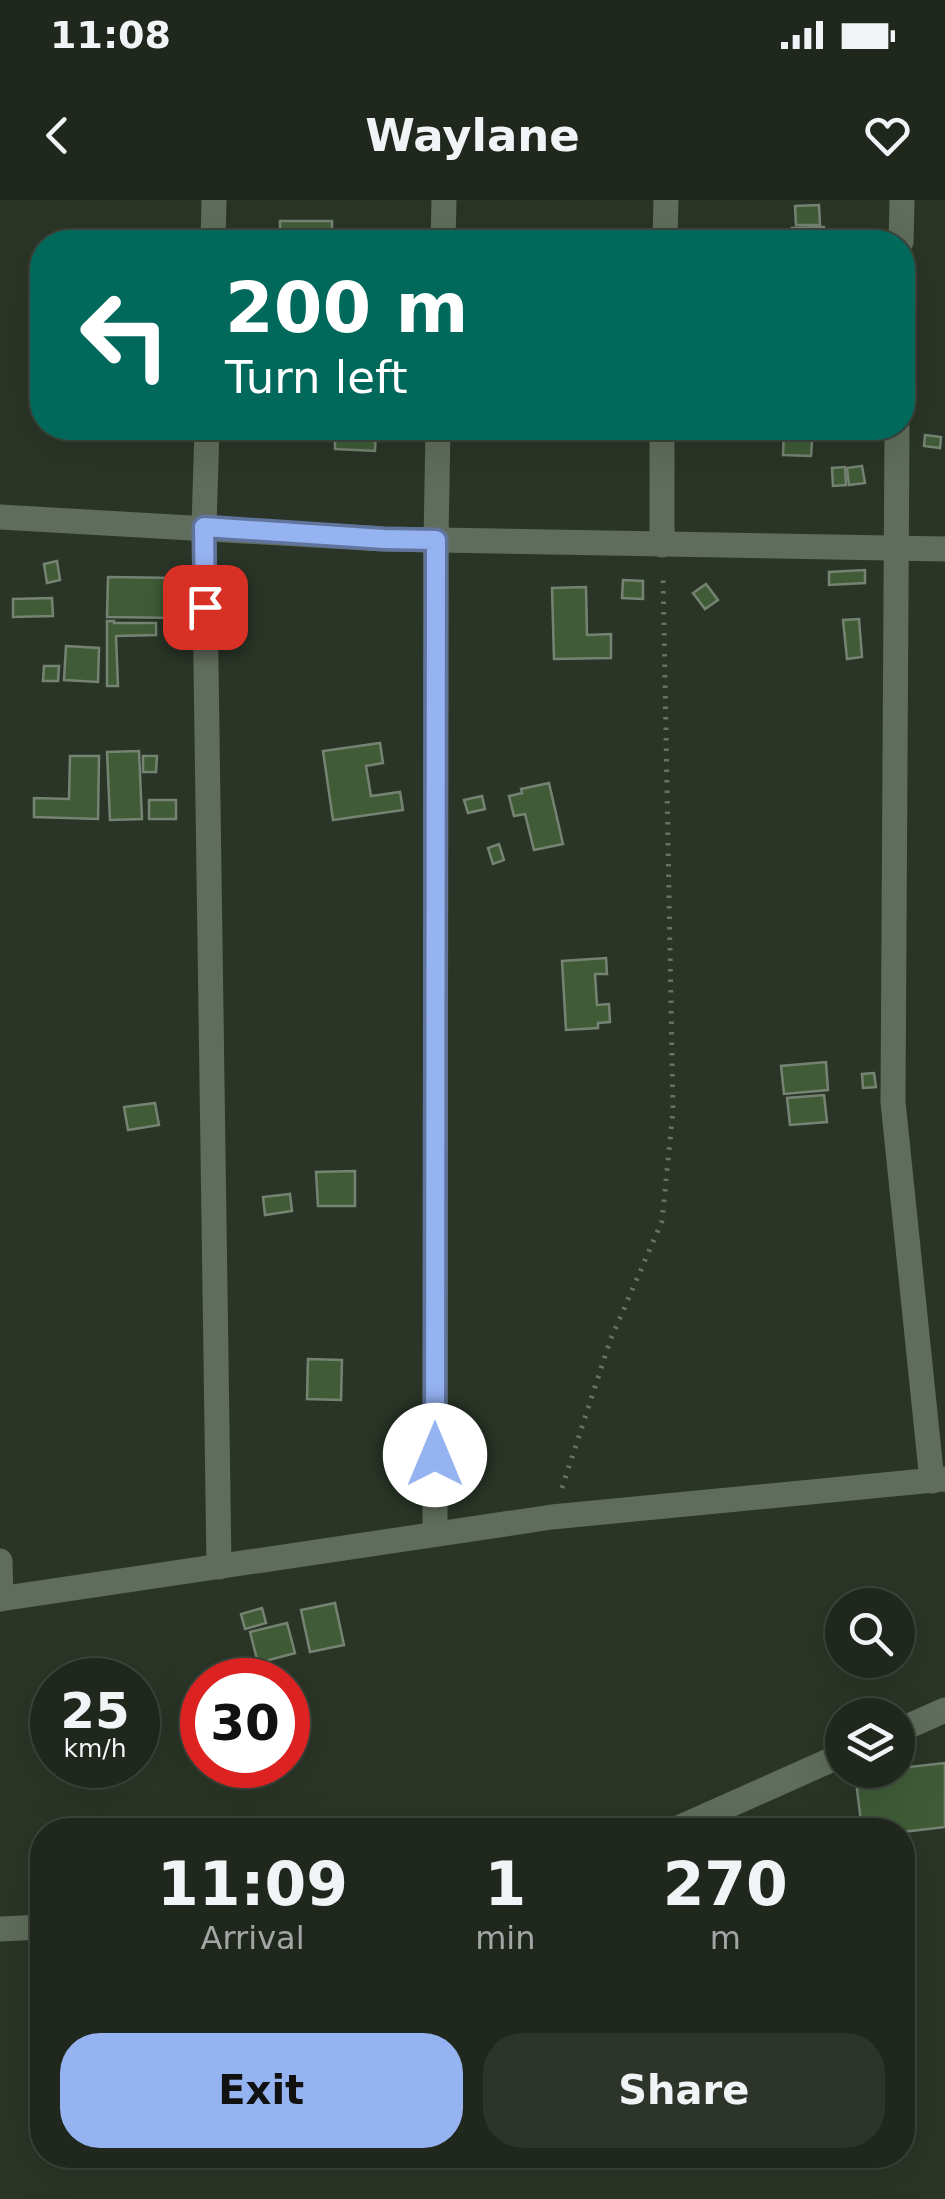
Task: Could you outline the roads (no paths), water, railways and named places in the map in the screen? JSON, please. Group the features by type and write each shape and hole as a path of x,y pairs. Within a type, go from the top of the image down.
{"street":[{"path":"213,230 214,200"},
{"path":"443,230 444,200"},
{"path":"665,230 666,200"},
{"path":"901,230 902,200"},
{"path":"207,440 204,527 218,1566"},
{"path":"435,1534 438,440"},
{"path":"662,440 662,545"},
{"path":"0,1561 1,1599 552,1517 938,1480 892,1102 897,440"},
{"path":"0,517 384,539 945,550"},
{"path":"915,1723 945,1710"},
{"path":"701,1818 825,1763"},
{"path":"0,1929 30,1928"}]}
